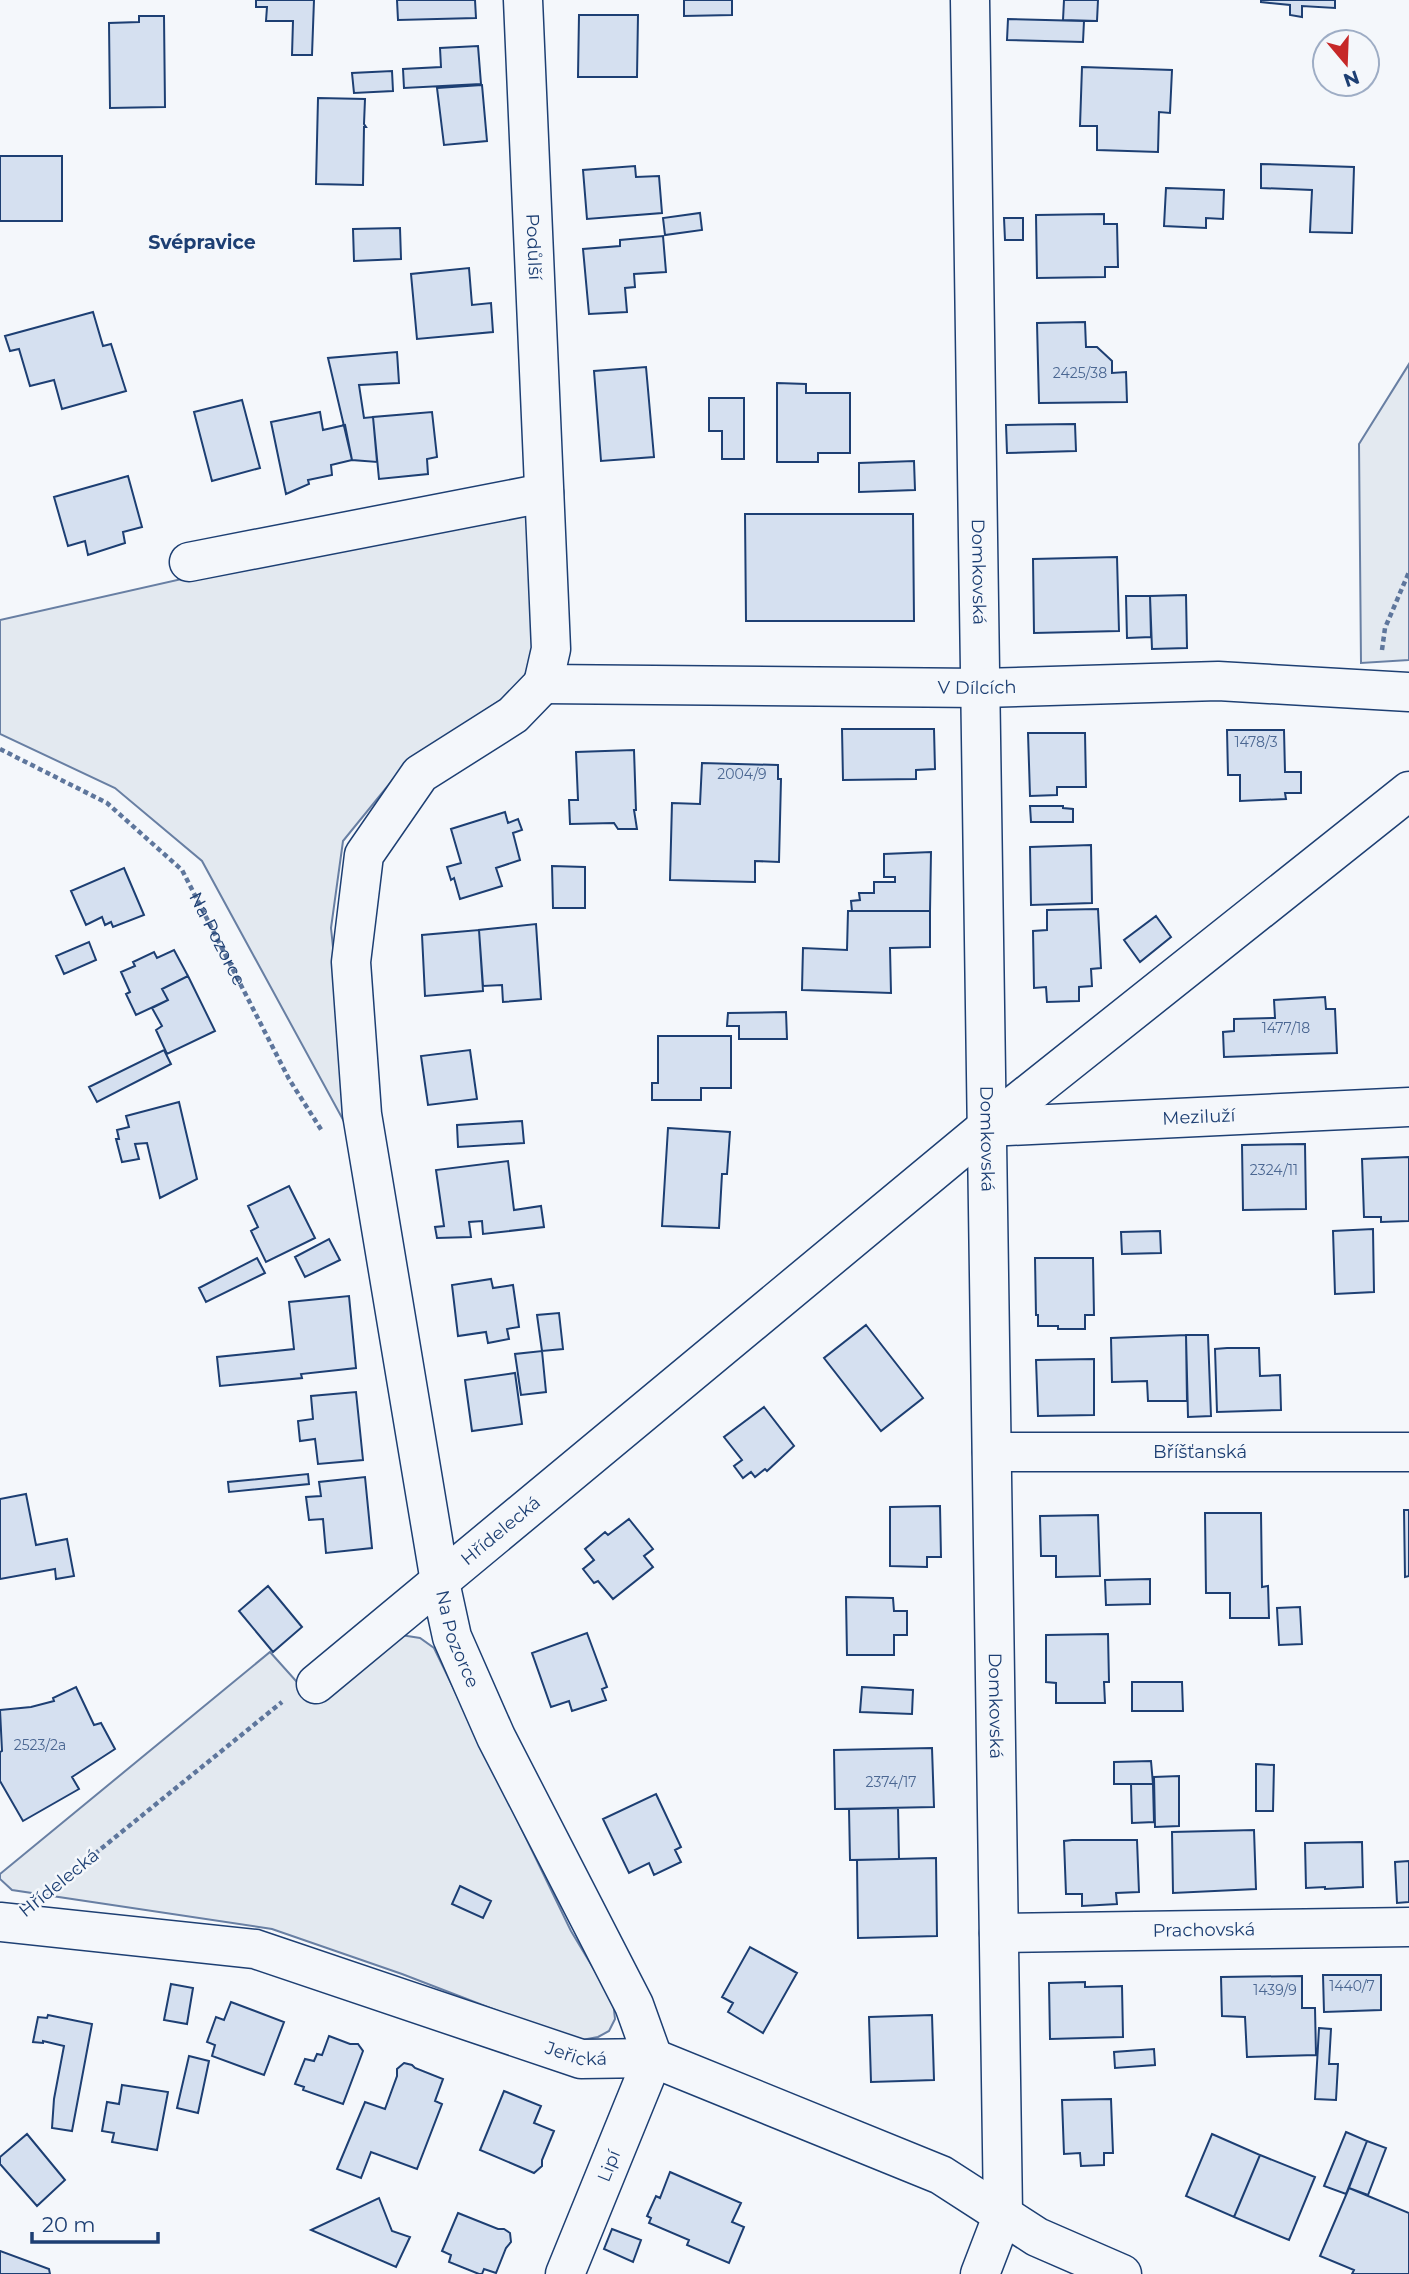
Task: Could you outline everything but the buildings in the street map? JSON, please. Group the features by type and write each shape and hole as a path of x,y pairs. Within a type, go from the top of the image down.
{"street":[{"name":"Podůlší","path":"523,0 551,649 543,684"},
{"name":"Domkovská","path":"970,0 1003,2214 980,2274"},
{"path":"189,562 544,493"},
{"name":"V Dílcích","path":"543,684 981,688 1218,681 1393,691"},
{"name":"Na Pozorce","path":"543,684 513,715 420,774 364,855 351,962 362,1114 440,1582 452,1637 496,1738 634,2005 653,2058"},
{"path":"987,1127 1409,791"},
{"name":"Meziluží","path":"987,1127 1409,1107"},
{"name":"Hřídelecká","path":"316,1684 987,1127"},
{"name":"Bříšťanská","path":"992,1452 1409,1452"},
{"name":"Jeřická","path":"5,1922 255,1950 581,2059 653,2058 941,2175 1037,2237 1122,2274"},
{"name":"Prachovská","path":"999,1933 1409,1927"},
{"name":"Lipí","path":"565,2274 653,2058"}],"path":[{"path":"1393,691 1385,628 1409,572"},
{"name":"Na Pozorce","path":"0,749 107,803 182,870 289,1079 323,1134"},
{"name":"Hřídelecká","path":"5,1922 298,1689 316,1684"}],"shaded area":[{"path":"1409,364 1409,660 1361,663 1359,444"},
{"path":"528,510 538,648 519,688 408,761 343,841 331,928 353,1138 202,861 115,788 0,734 0,620 403,529"},
{"path":"401,1635 420,1638 434,1648 571,1931 613,2001 615,2019 609,2031 598,2037 582,2040 550,2031 402,1974 272,1929 12,1890 0,1879 0,1874 270,1652 313,1700"}],"district":[{"name":"Svépravice","path":"202,242"}]}
